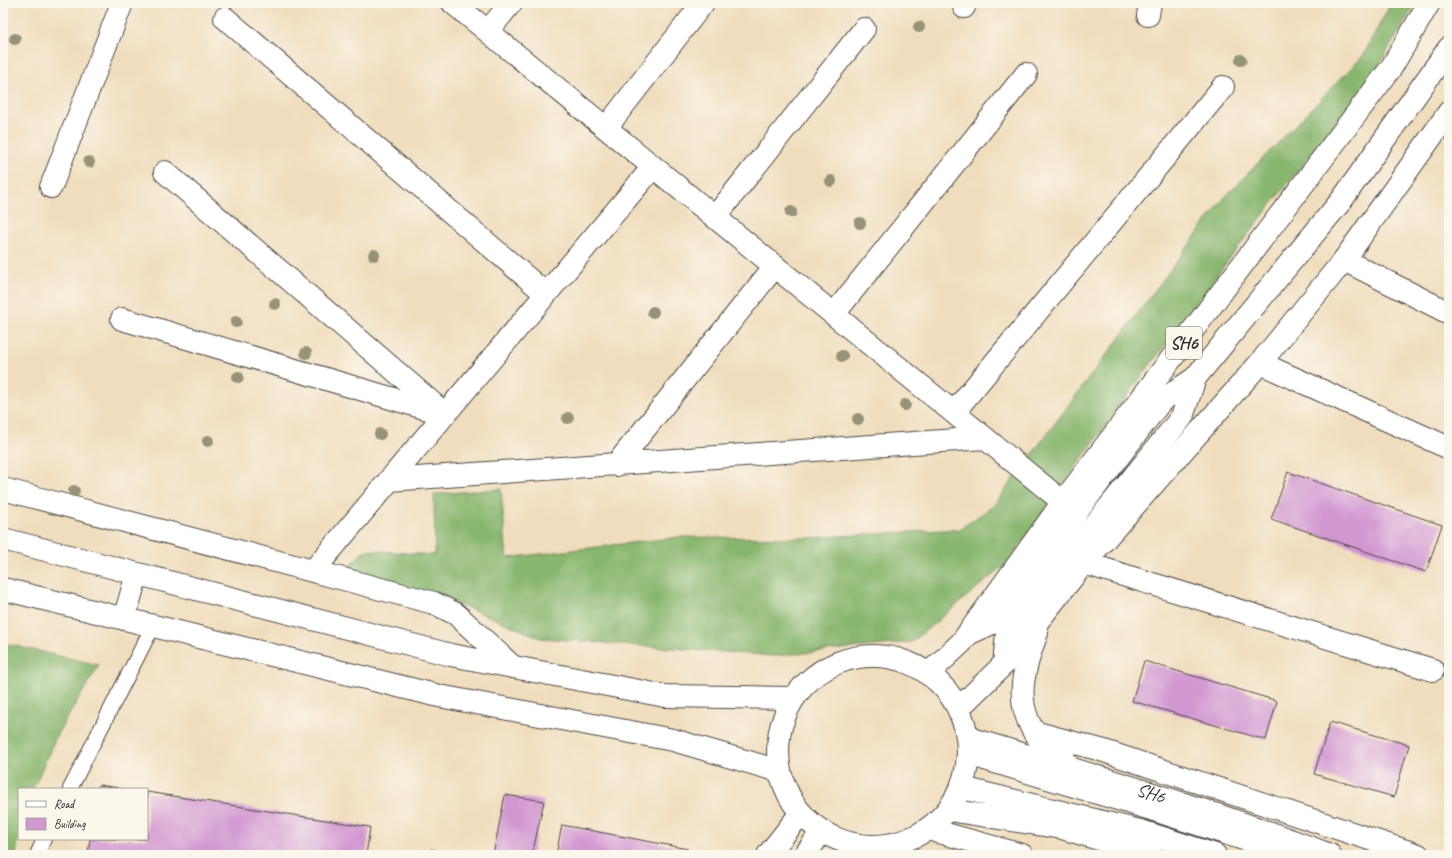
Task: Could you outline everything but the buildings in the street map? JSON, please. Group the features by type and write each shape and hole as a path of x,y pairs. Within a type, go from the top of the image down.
{"main road":[{"path":"51,186 122,3"},
{"path":"454,3 1063,502"},
{"path":"488,31 511,3"},
{"path":"606,128 702,3"},
{"name":"SH6","path":"928,674 962,642 1063,502 1391,68 1429,3"},
{"path":"225,18 546,294"},
{"path":"715,217 864,30"},
{"path":"968,634 992,623 1162,400 1195,378 1342,201 1449,48"},
{"path":"834,314 1026,74"},
{"path":"954,412 1223,87"},
{"path":"959,708 1004,664 1084,563 1260,363 1344,260 1446,123"},
{"path":"313,571 653,167"},
{"path":"165,172 445,414"},
{"path":"1344,260 1449,313"},
{"path":"616,465 775,266"},
{"path":"122,320 445,414"},
{"path":"1260,363 1449,448"},
{"path":"1004,664 1007,633 1182,417 1195,378"},
{"path":"389,480 985,438"},
{"path":"3,489 434,603 456,614 513,667"},
{"path":"3,540 451,655 665,696 793,698"},
{"path":"1084,563 1433,670"},
{"path":"124,619 137,574"},
{"path":"3,589 440,696 673,740 779,771"},
{"path":"1045,612 1026,661 1022,695 1028,722 1042,744 1078,771"},
{"path":"883,656 914,664 940,682 959,708 968,746 968,764 962,788 949,810 928,829 903,841 875,846 848,843 822,831 801,813 787,793 779,771 778,746 782,721 793,698 809,680 829,666 851,658 883,656"},
{"path":"1034,732 1101,750 1418,855"},
{"path":"968,746 1151,809 1294,855"},
{"name":"SH6","path":"968,746 1078,771 1275,834 1330,855"},
{"path":"962,788 1144,832 1215,855"},
{"path":"949,810 1062,828 1152,855"},
{"path":"768,855 801,813"},
{"path":"928,829 1022,855"},
{"path":"805,855 822,831"}],"lane":[{"path":"71,788 153,626"},
{"path":"37,855 44,840"}],"green space":[{"path":"1391,3 1416,3 1377,68 1226,263 1118,408 1006,564 912,642 775,656 541,638 471,609 346,569 365,550 435,555 434,494 501,489 507,558 679,537 806,538 960,529 993,506 1225,197 1363,56"},
{"path":"3,643 99,665 58,733 33,788 18,788 18,840 16,855 3,855"}]}
